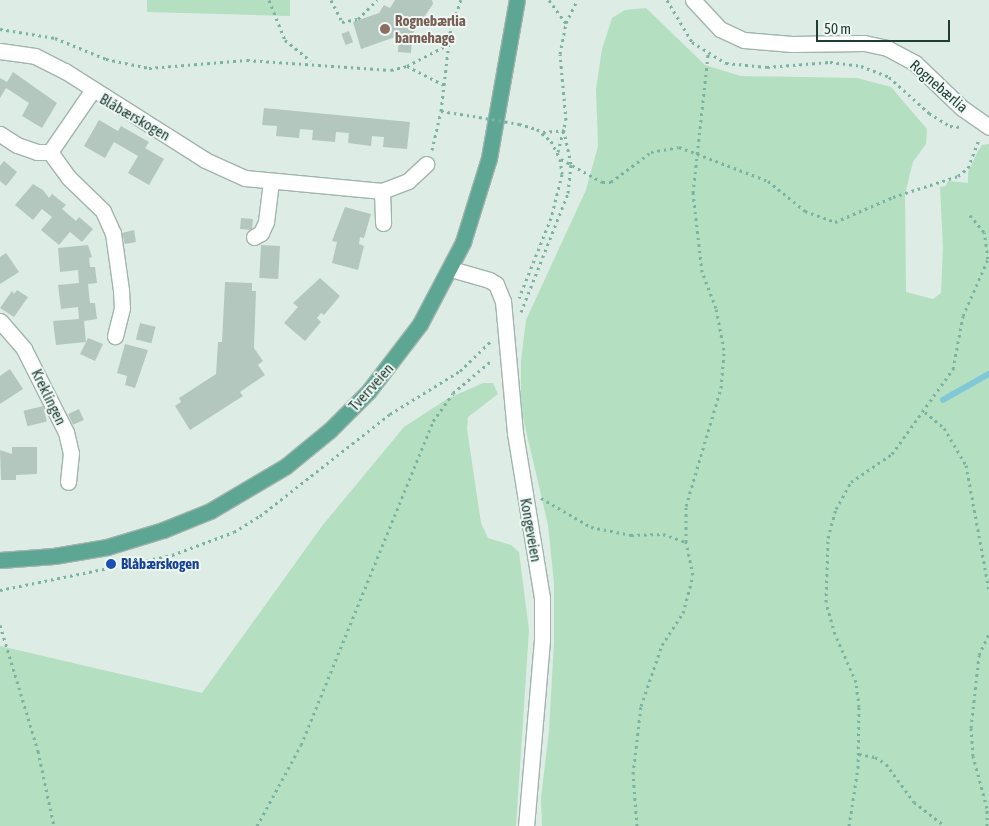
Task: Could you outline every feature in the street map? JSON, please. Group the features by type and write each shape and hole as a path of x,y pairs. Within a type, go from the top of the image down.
{"main road":[{"name":"Tverrveien","path":"0,560 54,556 132,540 210,511 262,481 330,430 368,392 420,324 451,269 482,188 517,0"}],"street":[{"name":"Rognebærlia","path":"693,0 720,29 744,40 792,44 864,43 887,48 915,63 986,131"},
{"name":"Blåbærskogen","path":"0,51 36,56 65,71 92,91 205,160 245,178 382,191 408,181 426,164"},
{"path":"50,152 92,91"},
{"path":"0,134 18,145 50,152 69,178 103,211 113,233 122,308 115,336"},
{"path":"254,237 261,233 266,222 271,180"},
{"path":"382,191 383,223"},
{"name":"Kongeveien","path":"451,269 496,284 503,301 506,322 524,490 535,543 543,619 526,826"},
{"name":"Kreklingen","path":"0,321 24,348 66,432 71,453 68,482"}],"path":[{"path":"268,0 285,40 312,62"},
{"path":"331,0 342,22 358,19 377,0"},
{"path":"426,164 441,112 448,44 461,0"},
{"path":"550,0 566,23"},
{"path":"558,153 566,116 559,69 566,23 576,0"},
{"path":"667,0 686,35 708,54 726,62 767,67 830,62 861,66 889,77 929,113 950,126 970,127"},
{"path":"0,29 55,38 106,58 149,68 231,60 312,62 381,71 406,66 448,44"},
{"path":"637,826 632,774 641,706 662,645 683,613 694,575 686,542 686,506 721,388 724,350 716,308 702,272 693,193 708,54"},
{"path":"406,66 444,85"},
{"path":"441,112 519,124 542,132 564,130"},
{"path":"257,826 301,745 440,408 452,392 486,366 507,341 532,290 565,204 571,164 564,130"},
{"path":"560,159 602,182 611,182 651,152 679,148 768,181 805,211 835,222 893,197 963,173 986,131"},
{"path":"506,322 524,287 551,218 561,182 558,153 542,132"},
{"path":"848,826 859,754 856,682 835,634 826,602 828,538 836,509 852,482 892,454 925,412 953,369 963,316 988,259 984,232 968,214"},
{"path":"925,412 952,438 966,465 989,590"},
{"path":"524,490 591,527 631,535 663,534 686,542"},
{"path":"0,626 38,751 54,826"},
{"path":"987,826 987,808 973,756 971,728 979,655 989,634"},
{"path":"859,754 875,757 886,764 914,802 945,826"}],"green space":[{"path":"147,0 290,0 290,16 147,12"},
{"path":"646,8 705,65 741,76 857,78 891,87 927,129 926,144 913,162 905,194 906,292 933,299 941,293 943,248 940,187 946,186 948,181 968,183 968,172 978,151 982,145 989,144 989,826 542,826 541,798 549,731 554,642 554,583 548,525 521,409 521,361 526,320 586,190 598,146 596,89 602,49 612,18 625,10"},
{"path":"483,383 493,383 498,394 468,417 467,429 481,523 488,538 511,545 519,552 529,630 516,826 0,826 0,646 202,693 322,526 404,427 447,399"}],"building":[{"name":"Rognebærlia barnehage","path":"395,0 432,0 433,4 409,39 412,39 411,53 398,52 399,38 402,39 398,36 361,49 353,22 379,13 384,5 390,8"},
{"path":"349,31 353,42 346,45 341,34"},
{"path":"13,72 57,103 42,128 22,116 29,103 6,88 0,98 0,78 7,82"},
{"path":"264,108 410,122 407,149 383,147 384,137 372,136 371,146 348,143 349,133 336,132 335,142 312,140 313,130 300,129 299,138 276,136 277,126 262,125"},
{"path":"99,120 118,131 121,126 149,142 145,148 164,159 149,185 128,173 138,156 114,142 105,158 84,146"},
{"path":"4,161 17,172 6,186 0,181 0,166"},
{"path":"33,184 43,190 49,198 52,194 66,205 62,209 76,221 79,217 93,229 82,242 70,232 59,245 41,230 52,217 42,209 33,220 15,205"},
{"path":"345,207 371,214 364,238 360,237 359,244 364,246 358,270 332,263 337,242 332,241"},
{"path":"241,218 253,219 252,230 240,229"},
{"path":"134,230 136,242 125,244 122,233"},
{"path":"88,245 92,257 89,258 90,267 95,267 97,283 88,284 90,303 95,303 97,319 84,321 86,342 56,345 53,321 79,319 78,307 61,309 58,285 79,283 78,270 60,272 58,248"},
{"path":"261,245 280,246 278,279 259,278"},
{"path":"6,253 19,272 0,284 0,257"},
{"path":"320,278 340,296 324,315 321,313 317,318 321,322 305,341 284,323 298,307 293,303"},
{"path":"225,282 252,283 252,291 256,291 254,348 263,361 258,365 265,375 240,392 243,396 190,430 175,406 181,402 179,398 216,374 218,342 222,342"},
{"path":"17,290 28,297 14,317 0,308 12,291 14,294"},
{"path":"140,323 156,327 151,343 136,339"},
{"path":"88,338 103,344 95,361 80,354"},
{"path":"125,344 148,350 135,388 125,385 127,376 117,373"},
{"path":"10,369 23,389 0,404 0,376"},
{"path":"43,406 47,422 27,426 24,411"},
{"path":"79,409 84,420 73,425 68,414"},
{"path":"12,447 37,447 37,474 16,475 16,480 1,480 0,450 12,454"}],"waterway":[{"path":"943,400 989,374"}],"place":[{"name":"Rognebærlia barnehage","path":"385,29"},
{"name":"Blåbærskogen","path":"111,564"}]}
